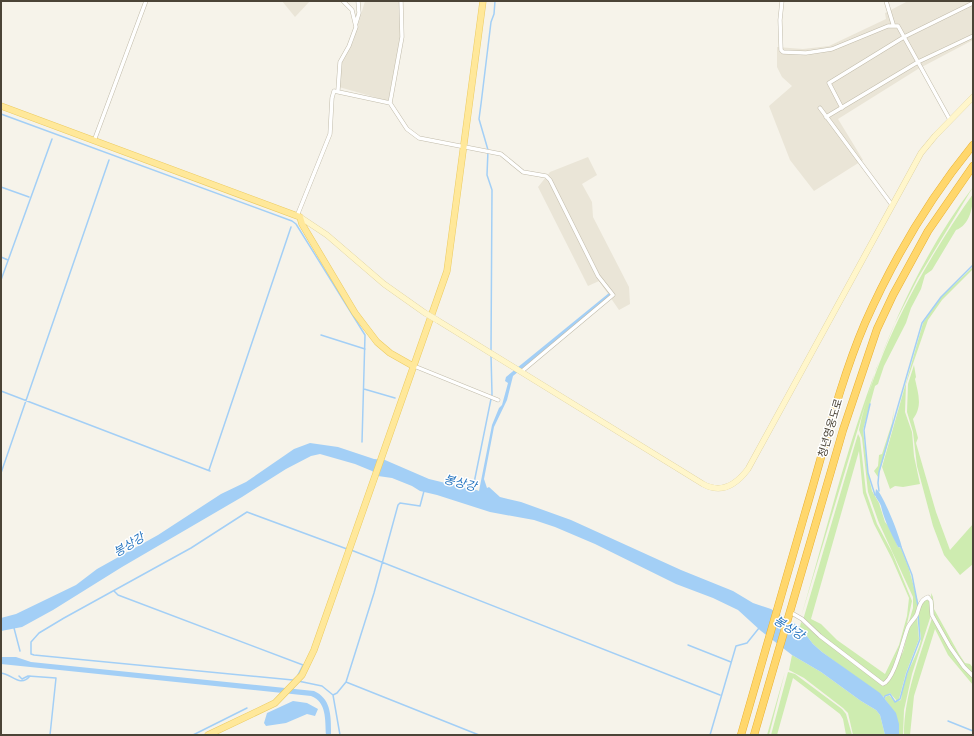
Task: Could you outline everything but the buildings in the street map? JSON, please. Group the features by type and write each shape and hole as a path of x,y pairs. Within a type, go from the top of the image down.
{"highway":[{"name":"청년영웅도로","path":"741,735 841,391 865,324 881,290 917,224 973,145"},
{"name":"청년영웅도로","path":"754,735 849,409 877,329 892,295 928,231 973,166"}],"main road":[{"path":"208,735 275,703 302,675 314,650 447,271 483,1"},
{"path":"1,106 298,216 327,235 384,284 425,313 703,484 714,489 727,488 740,478 748,469 921,153 950,120 973,97"},
{"path":"298,216 355,313 374,339 390,353 414,362"}],"street":[{"path":"94,141 146,1"},
{"path":"343,1 352,10 356,24"},
{"path":"338,90 340,62 354,35 359,13 358,1"},
{"path":"390,103 402,36 401,1"},
{"path":"782,1 780,34 781,50 783,52 806,53 832,49 893,24"},
{"path":"886,1 893,24 898,26 950,120"},
{"path":"842,108 828,83 904,37 973,3"},
{"path":"826,117 918,62 973,36"},
{"path":"298,216 328,142 331,127 333,93 338,90 390,103 407,129 419,138 501,154 523,172 546,176 550,180 598,276 613,296 521,372"},
{"path":"820,108 892,205"},
{"path":"414,362 498,400"},
{"path":"790,612 802,619 820,636 883,684 888,681 902,651 908,626 916,616 921,602 928,597 931,601 932,615 950,647 964,668 973,676"}],"shaded area":[{"path":"282,1 310,1 295,17"},
{"path":"365,1 399,1 401,35 388,101 339,87 342,62 353,42"},
{"path":"908,1 973,1 973,40 918,69 838,119 863,160 814,191 790,160 769,106 792,86 782,77 777,67 777,47 803,49 829,46 886,19 885,13"},
{"path":"588,157 597,175 582,184 592,202 593,217 629,287 630,304 619,310 599,281 588,286 538,187 550,172"}],"green space":[{"path":"973,187 918,278 898,317 912,287 940,236"},
{"path":"973,194 968,220 961,228 956,230 932,270 925,275 921,289 911,308 906,323 884,366 878,384 875,386 863,430 868,473 872,491 879,503 885,522 890,528 898,547 901,548 909,569 918,602 915,616 908,625 913,608 913,597 879,523 868,492 862,438 859,430 877,369 890,338 938,247"},
{"path":"973,267 973,269 942,300 928,320 906,384 905,412 912,432 914,456 920,484 903,487 895,486 890,489 882,467 923,323 941,297"},
{"path":"885,347 873,379 876,369"},
{"path":"914,365 919,399 918,409 913,419 918,438 916,443 936,512 950,550 973,524 973,564 960,575 944,555 933,526 917,466 913,432 907,412 908,384"},
{"path":"873,379 801,617 849,449"},
{"path":"894,407 892,429 878,477 874,471 878,466 879,455 882,454 892,423"},
{"path":"858,434 860,438 866,492 877,524 892,552 912,601 901,651 889,677 883,683 820,635 803,620","holes":["859,451 863,493 874,524 892,559 909,598 907,616 899,645 885,674 837,640 821,624 811,619"]},
{"path":"931,593 933,597 934,609 959,654 965,663 970,664 973,668 973,676 964,667 932,615"},
{"path":"926,599 930,601 931,615 912,674 904,710 903,735 899,735 895,715 884,698 889,695 895,702 901,700 905,679 921,640 919,612 920,607"},
{"path":"917,616 919,639 906,673 899,699 897,701 890,693 883,697 822,652 813,644 800,627 801,622 879,683 884,684 903,652 909,628"},
{"path":"932,618 949,647 973,677 973,685 948,655 935,629 914,696 910,735 904,735 910,690"},
{"path":"792,655 821,672 876,710 880,715 885,735 853,735 848,713 804,678 789,670"},
{"path":"785,672 769,735 767,735"},
{"path":"788,672 795,674 842,709 846,714 852,735 846,735 843,719 840,714 793,678 777,735 771,735"}],"water":[{"name":"봉상강","path":"609,293 611,295 513,376 507,400 494,427 484,479 487,488 489,487 500,497 521,502 571,520 681,570 733,591 753,603 771,609 800,627 813,644 822,652 880,693 896,713 899,724 899,735 885,735 880,715 876,710 821,672 792,655 761,631 738,610 713,598 676,584 595,544 555,527 534,520 490,512 420,491 392,478 378,476 372,471 355,464 320,454 311,456 286,469 53,610 22,627 1,631 1,618 16,614 76,585 97,569 158,535 221,494 246,482 294,449 310,443 338,447 374,459 385,460 429,479 470,489 475,481 474,489 479,491 492,425 499,408 502,405 508,383 505,381 506,377"},
{"path":"876,489 887,507 902,548 898,547 888,526 875,495"},
{"path":"1,657 16,657 31,662 314,691 320,694 327,704 330,716 331,735 326,735 323,707 311,696 1,664"},
{"path":"293,701 307,703 318,709 315,716 307,714 286,723 266,726 264,723 267,713"}],"waterway":[{"path":"491,351 492,190 487,175 488,150 479,119 495,1"},
{"path":"1,114 292,221 296,224 365,335 362,442"},
{"path":"1,280 52,139"},
{"path":"1,473 109,160"},
{"path":"1,187 29,197"},
{"path":"209,470 291,227"},
{"path":"1,257 8,260"},
{"path":"879,491 879,472 922,323 941,297 973,265"},
{"path":"321,335 365,349"},
{"name":"봉상강","path":"474,483 492,394 491,355"},
{"path":"364,389 395,398"},
{"path":"1,391 210,471"},
{"path":"870,404 864,430 868,473 875,495"},
{"path":"333,695 337,693 346,682 374,593 398,505 400,503 420,506 424,491"},
{"path":"114,591 118,595 303,665 297,677 293,680 34,655 31,654 31,642 39,633 64,618 191,548 247,512 347,549"},
{"path":"901,547 912,575 918,606"},
{"path":"351,550 720,695"},
{"path":"883,700 885,696 890,694 895,702 900,699 907,673 920,639 918,614"},
{"path":"14,628 20,651"},
{"path":"710,735 736,646 747,643 759,628"},
{"path":"688,645 731,662"},
{"path":"1,673 19,681 23,681 30,676"},
{"path":"19,676 22,679 28,676 56,678 50,735"},
{"path":"298,681 322,686 333,695 340,735"},
{"path":"346,682 479,735"},
{"path":"193,735 247,708"},
{"path":"948,721 973,731"}]}
